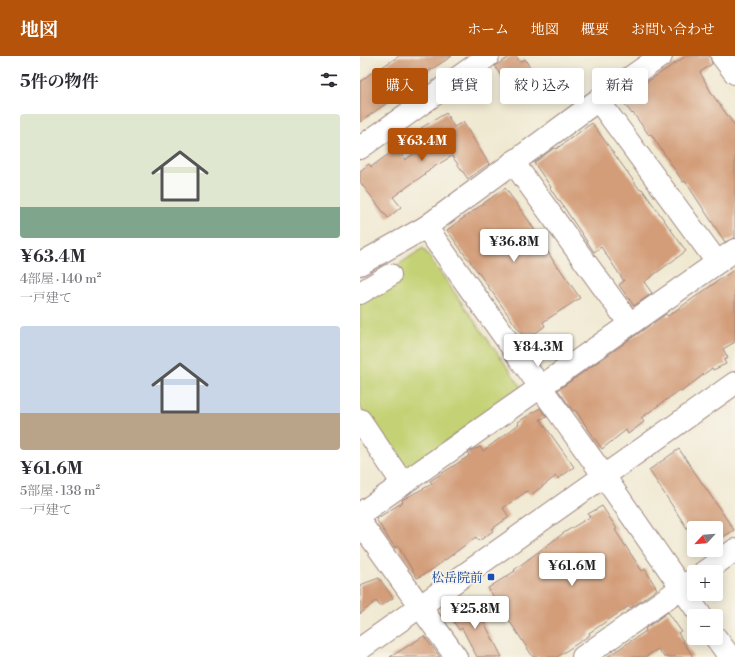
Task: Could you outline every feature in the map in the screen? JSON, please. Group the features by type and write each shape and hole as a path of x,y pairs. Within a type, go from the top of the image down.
{"street":[{"path":"360,148 488,56"},
{"path":"644,68 661,56"},
{"path":"722,56 735,73"},
{"path":"360,264 426,226 593,104"},
{"path":"601,104 717,262"},
{"path":"513,162 630,324"},
{"path":"426,226 604,476 687,584 583,657"},
{"path":"360,514 735,250"},
{"path":"360,293 390,275"},
{"path":"360,648 735,383"},
{"path":"360,420 404,484"},
{"path":"360,522 456,657"},
{"path":"714,565 735,550"},
{"path":"721,645 730,657"}],"green space":[{"path":"423,248 522,388 405,470 360,407 360,304 395,267"}],"building":[{"path":"399,56 452,56 428,72 428,68 381,68"},
{"path":"511,56 516,56 520,62 525,59 530,68 500,68 500,74 495,66"},
{"path":"686,56 710,56 712,64 700,72 712,94 735,126 735,238 725,242 685,181 683,182 651,134 649,135 625,104 648,104 648,81"},
{"path":"372,72 372,104 385,104 360,122 360,82"},
{"path":"446,113 454,127 463,122 489,164 468,179 452,156 424,173 425,174 393,197 401,207 388,218 360,182 360,171 369,164 371,167 397,148 405,160 430,142 421,128"},
{"path":"592,123 640,190 642,189 686,251 644,282 652,293 634,306 619,285 624,281 601,247 594,252 534,163"},
{"path":"505,188 529,221 557,267 558,266 580,298 543,322 545,326 526,340 447,230"},
{"path":"735,269 735,342 723,349 728,358 724,360 726,364 713,370 712,368 681,392 680,390 641,418 644,422 628,434 626,430 602,449 575,410 573,411 558,390 666,314 668,316"},
{"path":"540,408 547,417 540,419 574,467 558,479 556,476 531,495 527,491 503,508 509,517 492,529 493,531 479,541 476,537 430,571 417,578 398,546 395,548 376,519 403,502 402,500 432,484 430,481 469,456 468,453 472,450 480,447 483,451 519,424 518,422"},
{"path":"679,449 734,530 723,537 723,521 687,521 687,528 649,470"},
{"path":"602,506 617,529 615,530 642,571 645,569 657,589 631,608 629,606 589,633 590,635 557,657 533,657 488,588 515,571 514,570 565,532 590,517 588,514"},
{"path":"379,578 393,598 380,606 376,601 360,614 360,585"},
{"path":"472,599 502,657 477,657 462,628 459,630 448,613"},
{"path":"668,612 681,631 678,633 693,657 664,657 658,649 645,657 607,657 646,631 645,629"},
{"path":"424,636 440,657 390,657"}],"place":[{"name":"松岳院前","path":"491,577"}]}
